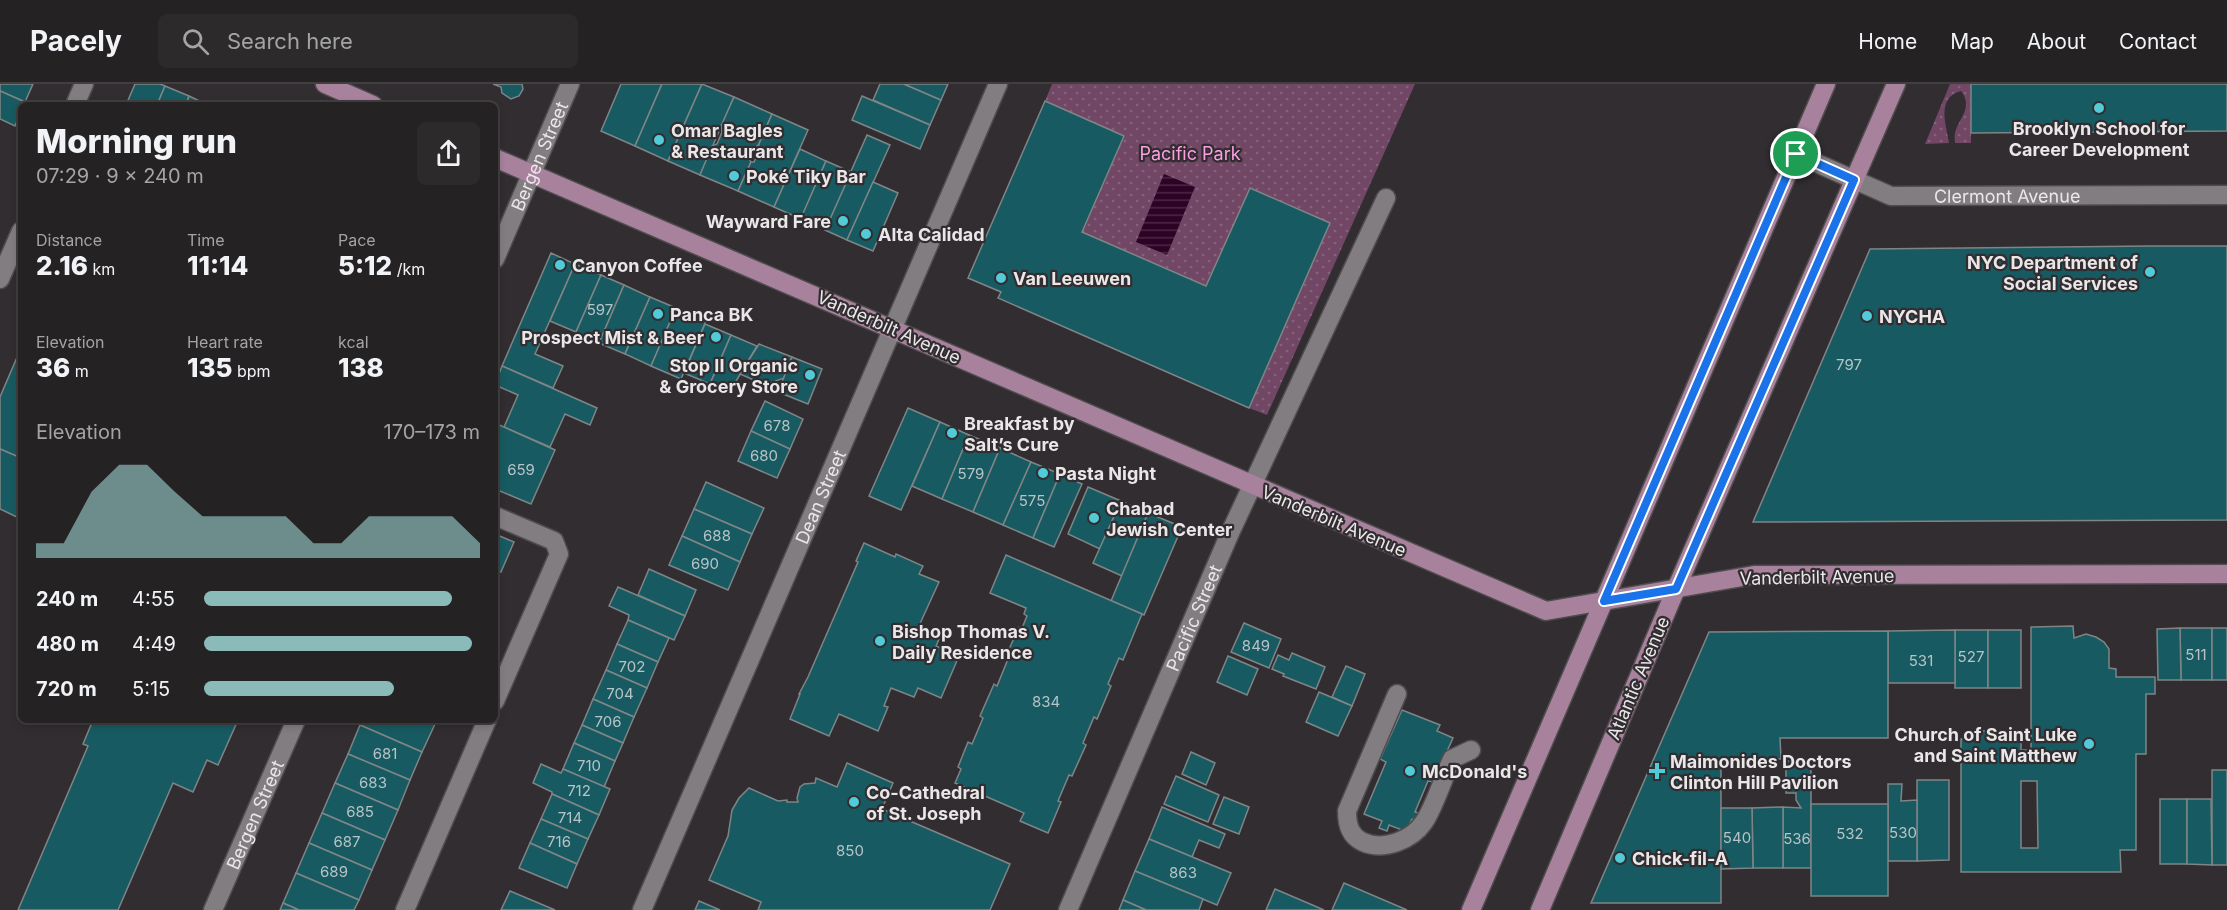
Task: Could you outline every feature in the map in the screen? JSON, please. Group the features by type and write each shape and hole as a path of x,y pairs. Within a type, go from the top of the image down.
{"main road":[{"path":"325,84 366,102"},
{"path":"1471,910 1826,84"},
{"name":"Atlantic Avenue","path":"1540,910 1676,589 1896,84"},
{"name":"Vanderbilt Avenue","path":"498,159 1546,611 1754,575 2227,574"}],"street":[{"path":"76,102 84,84"},
{"name":"Bergen Street","path":"498,253 570,84"},
{"name":"Dean Street","path":"642,910 998,84"},
{"name":"Clermont Avenue","path":"1796,154 1891,196 2227,195"},
{"name":"Pacific Street","path":"1068,910 1230,533 1386,198"},
{"path":"0,279 18,238"},
{"path":"498,517 554,541 558,554 498,694"},
{"path":"1397,694 1347,812 1347,822 1351,832 1359,840 1372,846 1390,845 1409,837 1424,823 1452,759 1471,750"},
{"name":"Bergen Street","path":"213,910 295,723"},
{"path":"405,910 486,723"}],"green space":[{"name":"Pacific Park","path":"1052,84 1415,84 1267,415 1249,408 1330,223 1250,188 1206,286 1082,232 1124,136 1045,101"},
{"path":"1950,84 1971,84 1971,143 1955,143 1955,133 1966,108 1965,97 1961,91 1953,95 1945,106 1944,114 1949,143 1925,144"}],"shaded area":[{"path":"1164,174 1195,187 1167,255 1136,242"}],"building":[{"path":"0,84 33,84 25,102 0,91"},
{"path":"135,84 165,86 158,102 127,102"},
{"path":"493,84 522,84 523,89 519,96 511,99 502,93 501,87"},
{"path":"621,84 662,84 635,146 601,131"},
{"path":"662,84 702,84 668,161 635,146"},
{"path":"702,84 734,97 700,175 668,161"},
{"path":"880,84 904,84 941,100 930,125 873,100"},
{"path":"904,84 948,84 941,100"},
{"name":"Brooklyn School for Career Development","path":"1971,84 2227,84 2227,131 1971,133"},
{"path":"165,86 189,96 187,102 158,102"},
{"path":"0,91 25,102 18,102 18,118 15,126 0,119"},
{"path":"189,96 202,102 187,102"},
{"path":"862,96 930,125 920,149 852,120"},
{"path":"734,97 772,114 759,144 749,159 751,162 738,191 700,175 712,146 717,144 722,132 721,126"},
{"path":"1045,101 1124,136 1082,232 1206,286 1250,188 1330,223 1249,408 998,298 1001,292 968,278"},
{"path":"772,114 808,130 774,207 738,191 751,162 754,162 759,151 759,144"},
{"path":"867,135 890,145 847,240 825,230"},
{"path":"800,149 826,161 801,219 774,207"},
{"path":"826,161 851,172 826,228 801,218"},
{"path":"873,182 898,193 873,251 847,240"},
{"path":"2227,246 2227,520 1753,522 1870,249"},
{"path":"551,253 575,264 535,354 563,366 553,388 502,366"},
{"path":"575,264 601,275 576,332 550,321"},
{"path":"601,275 624,285 599,343 576,332"},
{"path":"624,285 650,297 625,354 599,343"},
{"path":"650,297 676,308 651,366 625,354"},
{"path":"676,308 706,321 681,379 651,366"},
{"path":"705,324 731,335 710,384 684,373"},
{"path":"731,335 757,346 729,393 710,384"},
{"path":"759,344 792,357 784,378 765,385 740,374"},
{"path":"18,355 18,457 0,449 0,397"},
{"path":"792,357 822,369 808,404 778,392"},
{"path":"502,366 597,408 590,425 565,414 550,447 504,427 518,395 498,386 498,377"},
{"path":"765,401 803,419 790,449 751,431"},
{"path":"908,408 940,422 901,510 869,496"},
{"path":"940,422 969,435 942,499 912,486"},
{"path":"498,424 555,450 531,504 498,490"},
{"path":"751,431 790,449 777,478 738,461"},
{"path":"969,435 1000,448 973,512 942,499"},
{"path":"1000,448 1031,462 1003,525 973,512"},
{"path":"0,449 18,457 18,518 0,509"},
{"path":"1031,462 1060,474 1033,538 1003,525"},
{"path":"1060,474 1082,484 1054,547 1033,538"},
{"path":"706,482 764,508 752,534 694,509"},
{"name":"Chabad Jewish Center","path":"1088,487 1121,501 1100,549 1068,534"},
{"path":"1121,501 1148,513 1122,576 1093,563"},
{"path":"694,509 752,534 740,562 682,536"},
{"path":"1148,513 1182,527 1144,615 1111,601"},
{"path":"498,535 514,542 501,572 498,570"},
{"path":"682,536 740,562 728,590 669,565"},
{"name":"Bishop Thomas V. Daily Residence","path":"864,543 923,566 919,574 939,582 918,628 940,637 936,646 959,656 941,698 918,688 914,697 891,688 884,706 888,707 878,731 839,714 829,736 790,719 858,562 856,561"},
{"path":"1006,555 1142,614 1123,660 1119,658 1108,684 1111,686 1097,719 1094,717 1083,743 1086,745 1072,776 1069,775 1048,833 1020,821 1024,813 955,783 961,769 958,767 968,742 972,744 983,718 980,716 994,684 997,686 1008,659 1005,658 1019,627 1022,628 1027,616 1024,614 1026,608 990,593"},
{"path":"649,569 696,590 685,616 638,595"},
{"path":"618,587 685,616 674,640 628,620 629,615 609,606"},
{"path":"628,620 669,638 658,662 617,644"},
{"path":"1244,623 1281,639 1269,668 1231,652"},
{"name":"Church of Saint Luke and Saint Matthew","path":"2073,626 2074,638 2086,634 2104,642 2109,649 2109,668 2116,669 2116,677 2155,677 2155,694 2146,694 2146,754 2136,754 2136,850 2120,850 2121,872 1961,872 1961,739 1977,739 1977,731 2003,731 2003,739 2021,738 2021,750 2031,750 2031,627","holes":["2021,781 2037,781 2038,848 2021,848"]},
{"path":"2180,628 2212,628 2212,680 2181,680"},
{"path":"2180,628 2181,680 2158,680 2157,629"},
{"path":"2212,628 2227,628 2227,680 2212,680"},
{"path":"1955,630 1988,630 1988,688 1955,688"},
{"path":"1955,630 1955,683 1888,683 1888,631"},
{"path":"1988,630 2021,630 2021,688 1988,688"},
{"path":"1888,631 1888,738 1780,738 1781,759 1721,759 1721,903 1591,903 1709,632"},
{"path":"617,644 658,662 647,688 606,670"},
{"path":"1292,653 1325,667 1316,689 1283,676 1284,674 1272,669 1278,655 1289,660"},
{"path":"1228,656 1258,669 1247,695 1217,682"},
{"path":"1346,666 1365,674 1352,706 1332,697"},
{"path":"606,670 647,688 634,717 593,699"},
{"path":"1319,692 1352,706 1338,736 1306,722"},
{"path":"593,699 634,717 623,743 582,725"},
{"name":"McDonald's","path":"1402,710 1440,725 1437,731 1453,738 1433,782 1428,781 1415,812 1419,813 1416,820 1412,819 1408,827 1402,830 1389,825 1387,831 1379,828 1382,821 1364,814 1386,762 1380,759"},
{"path":"92,723 237,723 218,765 207,760 193,792 173,783 118,910 18,910 88,746 83,744"},
{"path":"361,723 436,723 422,752 360,725"},
{"path":"360,725 422,752 410,780 348,754"},
{"path":"582,725 623,743 615,761 574,743"},
{"path":"574,743 615,761 604,787 563,769"},
{"path":"1191,752 1215,763 1206,785 1182,774"},
{"path":"348,754 410,780 398,810 335,783"},
{"path":"1786,761 1811,761 1811,868 1783,868 1783,807 1801,808 1796,800 1796,793 1786,793"},
{"name":"Co-Cathedral of St. Joseph","path":"847,763 893,783 882,809 1010,864 990,910 758,910 761,902 709,880 728,836 732,810 749,788 778,801 798,802 800,787 804,784 815,783 816,778 837,787"},
{"path":"541,764 561,773 563,769 610,789 599,815 533,783"},
{"path":"2212,770 2227,770 2227,865 2212,865"},
{"path":"1176,776 1219,795 1208,822 1164,804"},
{"path":"1917,780 1949,780 1949,860 1917,861"},
{"path":"335,783 398,810 385,840 322,813"},
{"path":"1888,784 1902,784 1901,801 1917,800 1917,861 1888,861"},
{"path":"552,794 599,815 588,839 541,819"},
{"path":"1224,797 1249,807 1239,834 1213,824"},
{"path":"2160,799 2187,799 2187,864 2160,864"},
{"path":"2187,799 2211,799 2212,865 2187,864"},
{"path":"1811,804 1888,804 1888,896 1811,896"},
{"path":"1162,807 1225,834 1219,848 1199,840 1192,857 1149,839"},
{"path":"1783,807 1783,868 1753,868 1752,808"},
{"path":"1721,808 1752,808 1753,868 1721,869"},
{"path":"322,813 385,840 372,870 309,843"},
{"path":"541,819 588,839 577,864 530,843"},
{"path":"1149,839 1231,873 1217,905 1135,871"},
{"path":"309,843 372,870 359,900 296,873"},
{"path":"530,843 577,864 567,888 519,868"},
{"path":"1135,871 1203,899 1199,910 1146,910 1123,900"},
{"path":"296,873 359,900 354,910 299,910 283,903"},
{"path":"1344,883 1407,910 1332,910"},
{"path":"1275,889 1324,910 1266,910"},
{"path":"510,891 555,910 501,910"},
{"path":"1123,900 1146,910 1119,910"},
{"path":"699,901 720,910 695,910"},
{"path":"283,903 299,910 280,910"}],"place":[{"name":"Brooklyn School for Career Development","path":"2099,108"},
{"name":"Omar Bagles & Restaurant","path":"659,140"},
{"name":"Poké Tiky Bar","path":"734,176"},
{"name":"Wayward Fare","path":"843,221"},
{"name":"Alta Calidad","path":"866,234"},
{"name":"Canyon Coffee","path":"560,265"},
{"name":"NYC Department of Social Services","path":"2150,272"},
{"name":"Van Leeuwen","path":"1001,278"},
{"name":"Panca BK","path":"658,314"},
{"name":"NYCHA","path":"1867,316"},
{"name":"Prospect Mist & Beer","path":"716,337"},
{"name":"Stop II Organic & Grocery Store","path":"810,375"},
{"name":"Breakfast by Salt’s Cure","path":"952,433"},
{"name":"Pasta Night","path":"1043,473"},
{"name":"Chabad Jewish Center","path":"1094,518"},
{"name":"Bishop Thomas V. Daily Residence","path":"880,641"},
{"name":"Church of Saint Luke and Saint Matthew","path":"2089,744"},
{"name":"McDonald's","path":"1410,771"},
{"name":"Maimonides Doctors Clinton Hill Pavilion","path":"1657,771"},
{"name":"Co-Cathedral of St. Joseph","path":"854,802"},
{"name":"Chick-fil-A","path":"1620,858"}],"route":[{"path":"1796,154 1854,180 1676,589 1604,601 1625,551 1796,154"}]}
